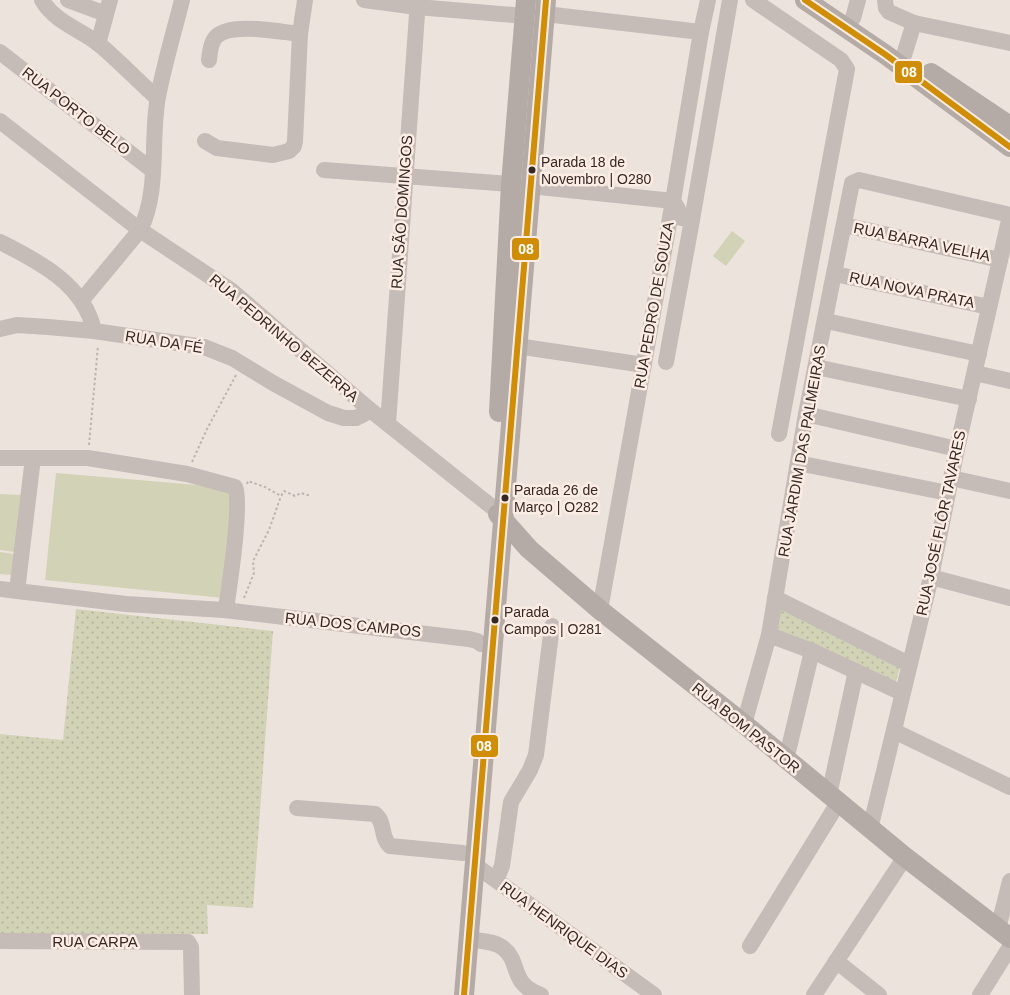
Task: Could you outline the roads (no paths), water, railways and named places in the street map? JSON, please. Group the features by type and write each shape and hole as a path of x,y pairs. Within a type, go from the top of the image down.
{"main road":[{"path":"805,0 852,15 1010,147"},
{"path":"827,0 852,15 891,47 1010,126"},
{"path":"451,995 469,859 497,513 498,431 521,185 546,7"},
{"path":"476,772 481,644 517,346 526,8"},
{"name":"RUA BOM PASTOR","path":"497,513 535,555 600,610 744,724 870,829 1004,934"},
{"path":"464,995 468,939 469,859"}],"street":[{"path":"42,0 50,11 98,44 157,98"},
{"path":"68,0 108,7 98,44"},
{"path":"82,300 140,230 148,208 157,98 182,0"},
{"path":"205,141 217,148 273,154 287,152 292,149 295,141 300,34 305,0"},
{"path":"364,0 526,8"},
{"name":"RUA PEDRO DE SOUZA","path":"600,610 673,201 700,32 708,0"},
{"path":"666,362 687,219 730,0"},
{"path":"753,0 842,60 847,69 779,434"},
{"path":"884,1 889,12 914,23 1010,43"},
{"name":"RUA SÃO DOMINGOS","path":"388,424 418,4"},
{"path":"546,7 700,32"},
{"path":"904,55 914,23"},
{"path":"210,60 212,44 217,35 222,32 239,28 300,34"},
{"name":"RUA PORTO BELO","path":"0,52 152,170"},
{"name":"RUA PEDRINHO BEZERRA","path":"0,121 140,230 232,291 369,409 497,513"},
{"path":"324,170 521,185 673,201 687,219"},
{"name":"RUA JARDIM DAS PALMEIRAS","path":"744,724 770,635 806,414 852,183 859,180 1010,215"},
{"name":"RUA JOSÉ FLÔR TAVARES","path":"870,829 931,577 949,486 989,307 1003,268 1010,215"},
{"path":"666,240 687,219"},
{"name":"RUA BARRA VELHA","path":"844,225 1003,268"},
{"path":"0,242 45,267 82,300 97,331"},
{"name":"RUA NOVA PRATA","path":"835,274 989,307"},
{"path":"826,321 979,354"},
{"name":"RUA DA FÉ","path":"0,329 17,325 97,331 204,347 232,358 273,383 336,416 356,418 369,409"},
{"path":"517,346 644,366"},
{"path":"816,367 969,399"},
{"path":"975,373 1010,380"},
{"path":"806,414 957,449"},
{"path":"0,458 88,458 187,474 235,487 238,492 226,606"},
{"path":"17,590 33,458"},
{"path":"798,463 949,486 1010,491"},
{"path":"931,577 1010,598"},
{"name":"RUA DOS CAMPOS","path":"0,589 126,604 226,606 469,638 481,644"},
{"path":"775,598 909,664"},
{"path":"496,880 502,866 512,802 536,755 552,626"},
{"path":"770,635 812,651 902,693"},
{"path":"786,760 812,651"},
{"path":"750,946 833,799 856,671"},
{"path":"894,731 1010,786"},
{"path":"297,808 374,814 380,818 384,838 390,846 469,859"},
{"path":"814,995 905,857"},
{"name":"RUA HENRIQUE DIAS","path":"469,859 654,995"},
{"path":"1004,934 1010,881"},
{"path":"468,939 499,945 504,948 510,955 521,982 527,988 541,995"},
{"name":"RUA CARPA","path":"0,941 186,942 190,944 192,995"},
{"path":"980,995 1010,947"},
{"path":"836,961 879,995"}],"place":[{"name":"Parada 18 de Novembro | O280","path":"532,170"},
{"name":"Parada 26 de Março | O282","path":"505,498"},
{"name":"Parada Campos | O281","path":"495,620"}]}
